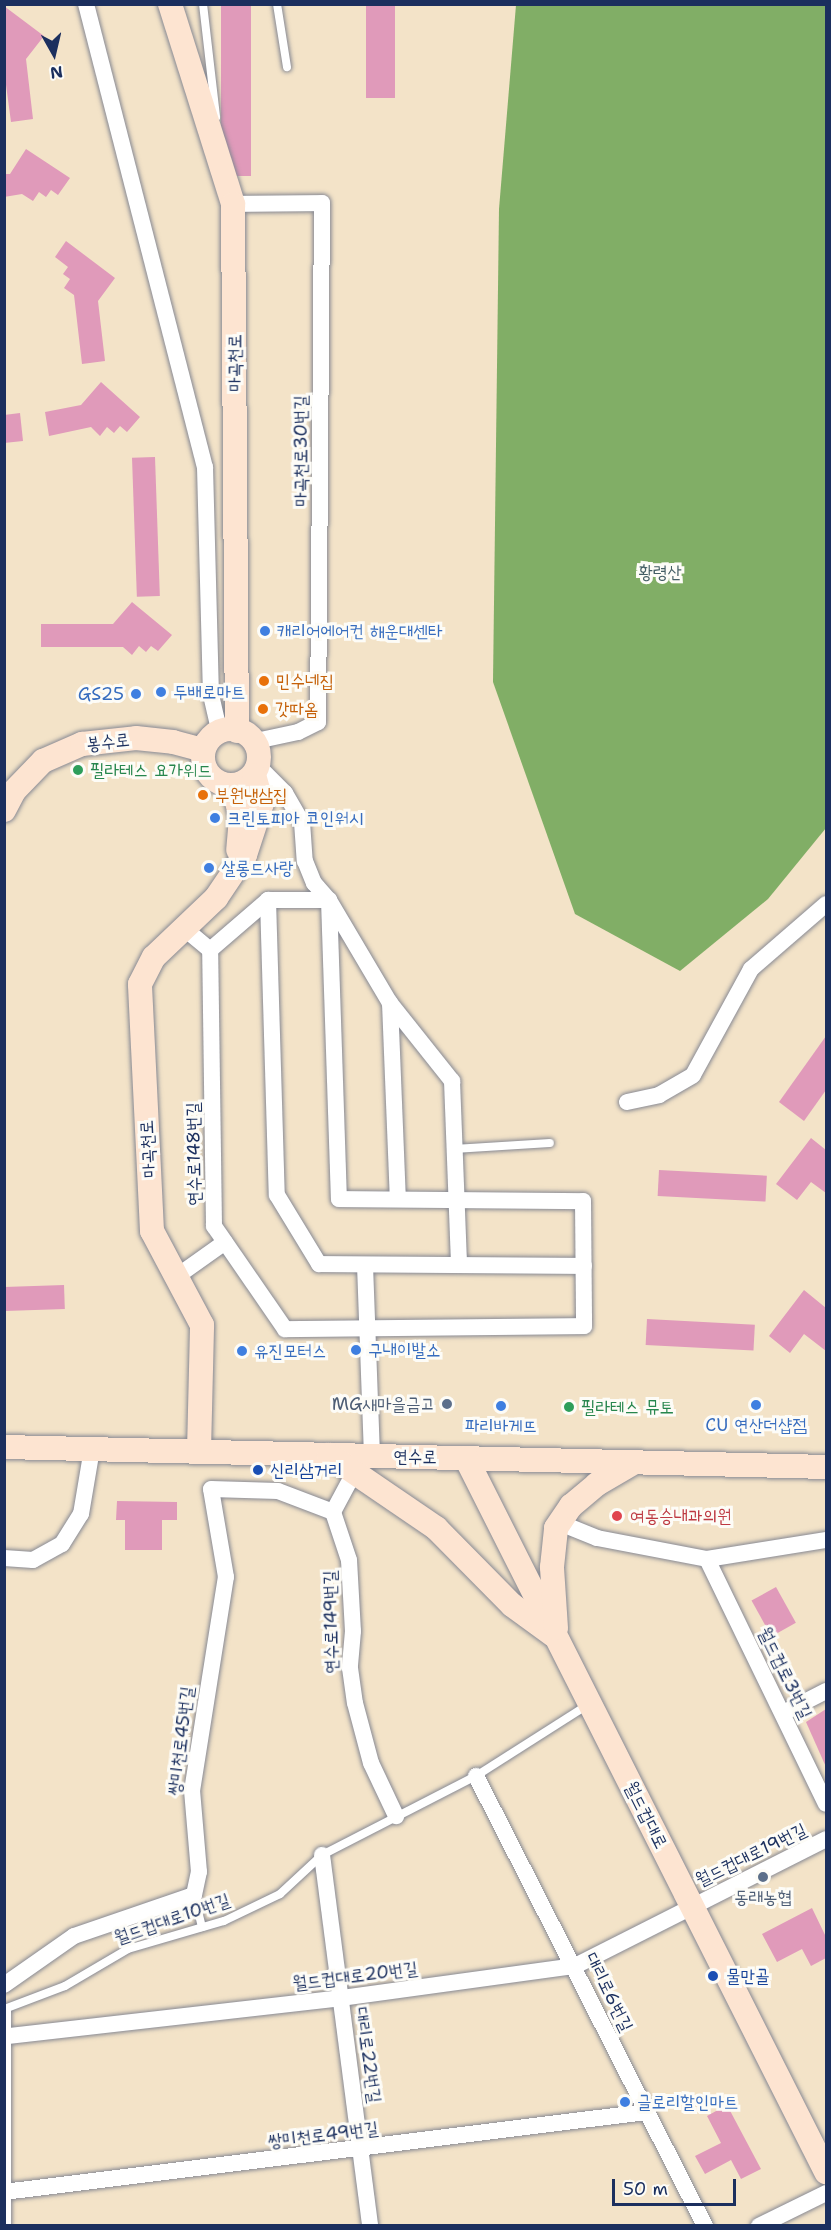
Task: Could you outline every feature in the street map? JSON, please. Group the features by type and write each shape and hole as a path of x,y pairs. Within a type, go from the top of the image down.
{"main road":[{"name":"마곡천로","path":"170,4 234,204 237,734 260,754 248,776 262,803 259,818 235,870 216,898 154,957 140,984 152,1231 202,1325 199,1452"},
{"path":"237,734 203,750 203,764 209,776 220,783 248,776"},
{"name":"봉수로","path":"4,810 14,791 43,761 82,744 136,738 173,742 203,750"},
{"path":"4,1447 329,1455 363,1463 436,1528 512,1605 556,1637"},
{"name":"연수로","path":"363,1463 466,1458 826,1467"},
{"name":"월드컵대로","path":"466,1458 826,2172"},
{"path":"556,1637 552,1555 560,1523 571,1506 597,1484 635,1462"}],"street":[{"path":"86,4 205,467 211,695 237,734"},
{"name":"마곡천로30번길","path":"234,204 322,203 318,722 298,732 237,734"},
{"path":"248,776 285,793 302,822 305,861 314,883 329,900 390,1003 452,1081 459,1265"},
{"path":"185,929 210,950 268,900 329,900"},
{"path":"268,900 277,1195 318,1264 584,1266"},
{"name":"연수로148번길","path":"210,950 214,1226 285,1329 584,1326 583,1201 339,1199 329,900"},
{"path":"627,1102 659,1095 693,1075 751,969 826,904"},
{"path":"390,1003 398,1200"},
{"path":"176,1277 225,1242"},
{"path":"333,1512 363,1463 367,1328 365,1265"},
{"path":"4,1558 33,1560 62,1544 81,1514 92,1449"},
{"name":"쌍미천로45번길","path":"194,1895 200,1872 192,1791 226,1577 211,1489 278,1491 333,1512"},
{"name":"연수로149번길","path":"333,1512 349,1560 353,1631 350,1668 355,1703 371,1763 396,1816"},
{"path":"560,1523 597,1538 707,1559 826,1540"},
{"name":"월드컵로3번길","path":"707,1559 826,1804"},
{"path":"783,1713 826,1691"},
{"name":"대리로6번길","path":"476,1776 575,1966 705,2226"},
{"name":"월드컵대로19번길","path":"692,1906 826,1839"},
{"name":"대리로22번길","path":"322,1855 370,2226"},
{"path":"6,1982 74,1935 194,1895"},
{"name":"월드컵대로20번길","path":"9,2036 341,1998 575,1966 692,1906"},
{"name":"쌍미천로49번길","path":"5,2192 361,2150 646,2112"},
{"path":"759,2226 826,2193"}],"lane":[{"path":"202,4 218,154"},
{"path":"277,4 287,66"},
{"path":"454,1149 550,1143"},
{"name":"월드컵대로10번길","path":"7,2226 5,2192 9,2036 7,2008 65,1986 128,1948 224,1921 280,1894 322,1855 476,1776 590,1703"},
{"path":"194,1895 202,1927"}],"green space":[{"name":"황령산","path":"516,5 826,5 826,828 768,899 680,971 575,914 493,682 499,209"}],"building":[{"path":"221,4 251,4 251,176 221,176"},
{"path":"366,4 395,4 395,98 366,98"},
{"path":"4,6 44,36 26,59 33,119 11,122 4,70"},
{"path":"26,149 70,178 58,195 51,190 46,197 39,192 33,201 22,194 4,197 4,174 10,174"},
{"path":"66,241 115,278 98,301 105,361 82,364 74,295 64,288 70,279 63,274 68,267 55,257"},
{"path":"101,382 140,417 127,432 120,426 114,433 107,427 100,436 91,427 49,436 45,412 81,405"},
{"path":"20,413 23,441 4,443 4,415"},
{"path":"155,457 160,596 137,597 132,458"},
{"path":"132,602 172,635 158,651 151,646 146,652 139,646 132,655 123,647 41,647 41,624 113,624"},
{"path":"826,1036 826,1090 804,1121 779,1102"},
{"path":"811,1138 826,1150 826,1193 811,1182 797,1200 776,1184"},
{"path":"659,1170 767,1176 765,1202 658,1196"},
{"path":"64,1285 65,1309 5,1311 4,1287"},
{"path":"804,1290 826,1308 826,1351 804,1334 790,1353 769,1336"},
{"path":"647,1319 755,1325 753,1351 646,1345"},
{"path":"117,1501 177,1502 177,1520 162,1520 162,1550 125,1550 125,1520 116,1520"},
{"path":"776,1587 796,1623 771,1636 752,1601"},
{"path":"826,1709 826,1767 806,1722"},
{"path":"812,1908 826,1937 826,1958 811,1966 802,1949 777,1962 762,1934"},
{"path":"727,2105 761,2169 741,2179 731,2160 705,2174 695,2156 721,2143 707,2116"}],"place":[{"name":"캐리어에어컨 해운대센타","path":"265,631"},
{"name":"민수네집","path":"264,681"},
{"name":"두배로마트","path":"161,692"},
{"name":"GS25","path":"136,694"},
{"name":"갓따옴","path":"263,709"},
{"name":"필라테스 요가위드","path":"78,770"},
{"name":"부원냉삼집","path":"203,795"},
{"name":"크린토피아 코인워시","path":"215,818"},
{"name":"살롱드사랑","path":"209,868"},
{"name":"구내이발소","path":"356,1350"},
{"name":"유진모터스","path":"242,1351"},
{"name":"MG새마을금고","path":"447,1404"},
{"name":"CU 연산더샵점","path":"756,1405"},
{"name":"파리바게뜨","path":"501,1406"},
{"name":"필라테스 뮤토","path":"569,1407"},
{"name":"신리삼거리","path":"258,1470"},
{"name":"여동승내과의원","path":"617,1516"},
{"name":"동래농협","path":"763,1877"},
{"name":"물만골","path":"713,1976"},
{"name":"글로리할인마트","path":"625,2102"}]}
